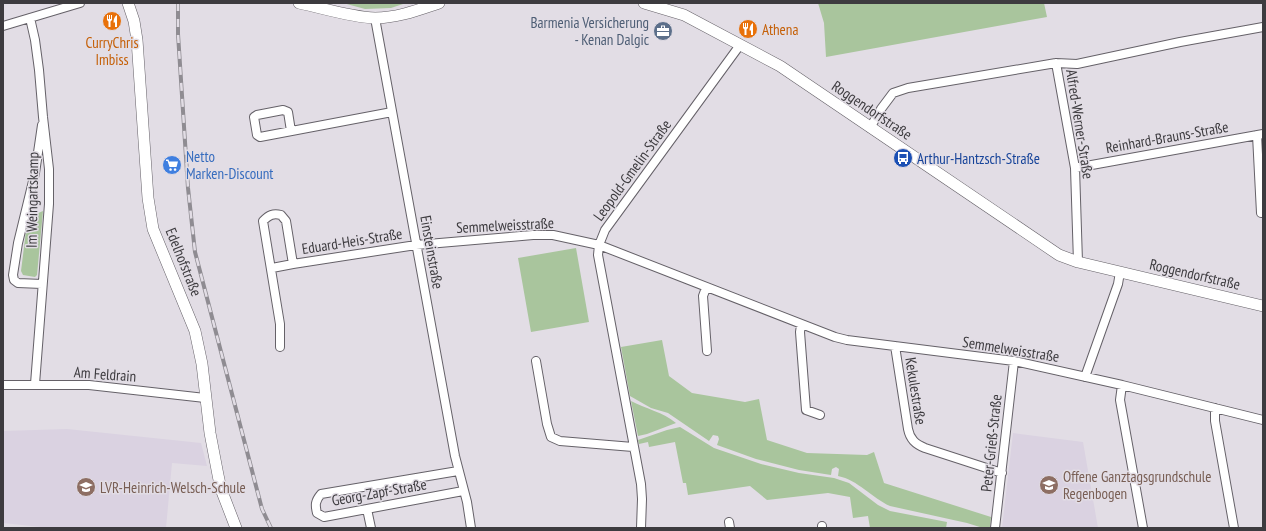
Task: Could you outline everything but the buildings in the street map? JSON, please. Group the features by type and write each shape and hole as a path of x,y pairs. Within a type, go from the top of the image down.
{"street":[{"path":"3,26 80,3"},
{"name":"Edelhofstraße","path":"128,3 134,21 137,40 148,198 154,229 195,331 202,364 210,433 218,475 221,489 236,528"},
{"path":"299,3 359,16 376,18 400,15 439,3"},
{"name":"Roggendorfstraße","path":"644,3 684,16 780,66 1059,255 1078,262 1263,306"},
{"name":"Im Weingartskamp","path":"30,18 39,70 49,169 49,204 35,384"},
{"name":"Einsteinstraße","path":"376,18 416,245 458,470 471,528"},
{"path":"870,128 893,94 908,88 1056,63 1077,64 1180,42 1263,27"},
{"name":"Leopold-Gmelin-Straße","path":"641,528 642,499 598,254 599,245 605,230 740,44"},
{"name":"Alfred-Werner-Straße","path":"1056,63 1075,168 1078,262"},
{"path":"291,131 288,112 283,110 257,115 254,117 257,136 260,137 392,112"},
{"name":"Im Weingartskamp","path":"42,284 18,284 14,280 13,275 18,243 35,173 43,117"},
{"path":"1260,135 1261,213 1263,213"},
{"name":"Reinhard-Brauns-Straße","path":"1075,168 1260,135"},
{"name":"Eduard-Heis-Straße","path":"280,347 280,324 272,268 263,221 270,215 281,214 286,221 293,264"},
{"name":"Semmelweisstraße","path":"416,245 533,235 553,235 599,245 828,335 847,340 1014,361 1085,376 1263,420"},
{"name":"Eduard-Heis-Straße","path":"272,268 416,245"},
{"path":"1085,376 1118,284 1120,272"},
{"path":"706,288 703,296 707,351"},
{"path":"801,324 800,332 806,410 820,415"},
{"name":"Kekulestraße","path":"895,346 908,428 912,440 919,446 1002,473"},
{"path":"536,361 547,424 551,437 560,441 633,447"},
{"name":"Peter-Grieß-Straße","path":"995,528 1014,361"},
{"name":"Am Feldrain","path":"3,385 89,385 205,398"},
{"path":"1122,385 1120,400 1143,528"},
{"path":"1215,408 1215,421 1234,528"},
{"name":"Georg-Zapf-Straße","path":"458,470 320,494 316,500 315,507 317,513 324,517 463,491"},
{"path":"367,509 371,528"}],"shaded area":[{"name":"LVR-Heinrich-Welsch-Schule","path":"67,429 201,443 207,466 172,463 166,528 50,528 3,523 3,431"},
{"name":"Offene Ganztagsgrundschule Regenbogen","path":"1013,433 1083,442 1098,528 1002,528"}],"green space":[{"path":"343,3 406,3 391,8 365,9"},
{"path":"818,3 1044,3 1047,17 826,57 824,23"},
{"path":"43,211 37,275 35,277 23,275 21,271 27,223 31,216"},
{"path":"576,248 589,322 531,332 518,258"},
{"path":"662,340 669,376 692,393 745,402 759,399 767,440 807,453 867,455 874,452 884,483 991,517 990,528 983,528 890,506 883,503 852,481 838,476 839,469 836,467 832,469 831,475 799,470 756,459 717,445 719,439 718,436 713,435 709,441 668,413 651,408 630,396 621,347"},
{"path":"631,401 666,416 676,423 638,436"},
{"path":"680,427 714,448 761,464 799,473 834,478 849,483 878,505 890,511 947,522 946,528 870,528 868,516 853,518 850,497 828,493 767,500 750,486 688,495 686,483 683,483 675,442 649,447 648,442 639,444 638,440"}],"railway":[{"path":"178,3 178,34 188,188 195,252 262,509 271,528"}],"place":[{"name":"CurryChris Imbiss","path":"112,21"},
{"name":"Athena","path":"748,29"},
{"name":"Barmenia Versicherung - Kenan Dalgic","path":"663,31"},
{"name":"Arthur-Hantzsch-Straße","path":"903,158"},
{"name":"Netto Marken-Discount","path":"172,165"},
{"name":"Offene Ganztagsgrundschule Regenbogen","path":"1049,485"},
{"name":"LVR-Heinrich-Welsch-Schule","path":"86,487"}]}
